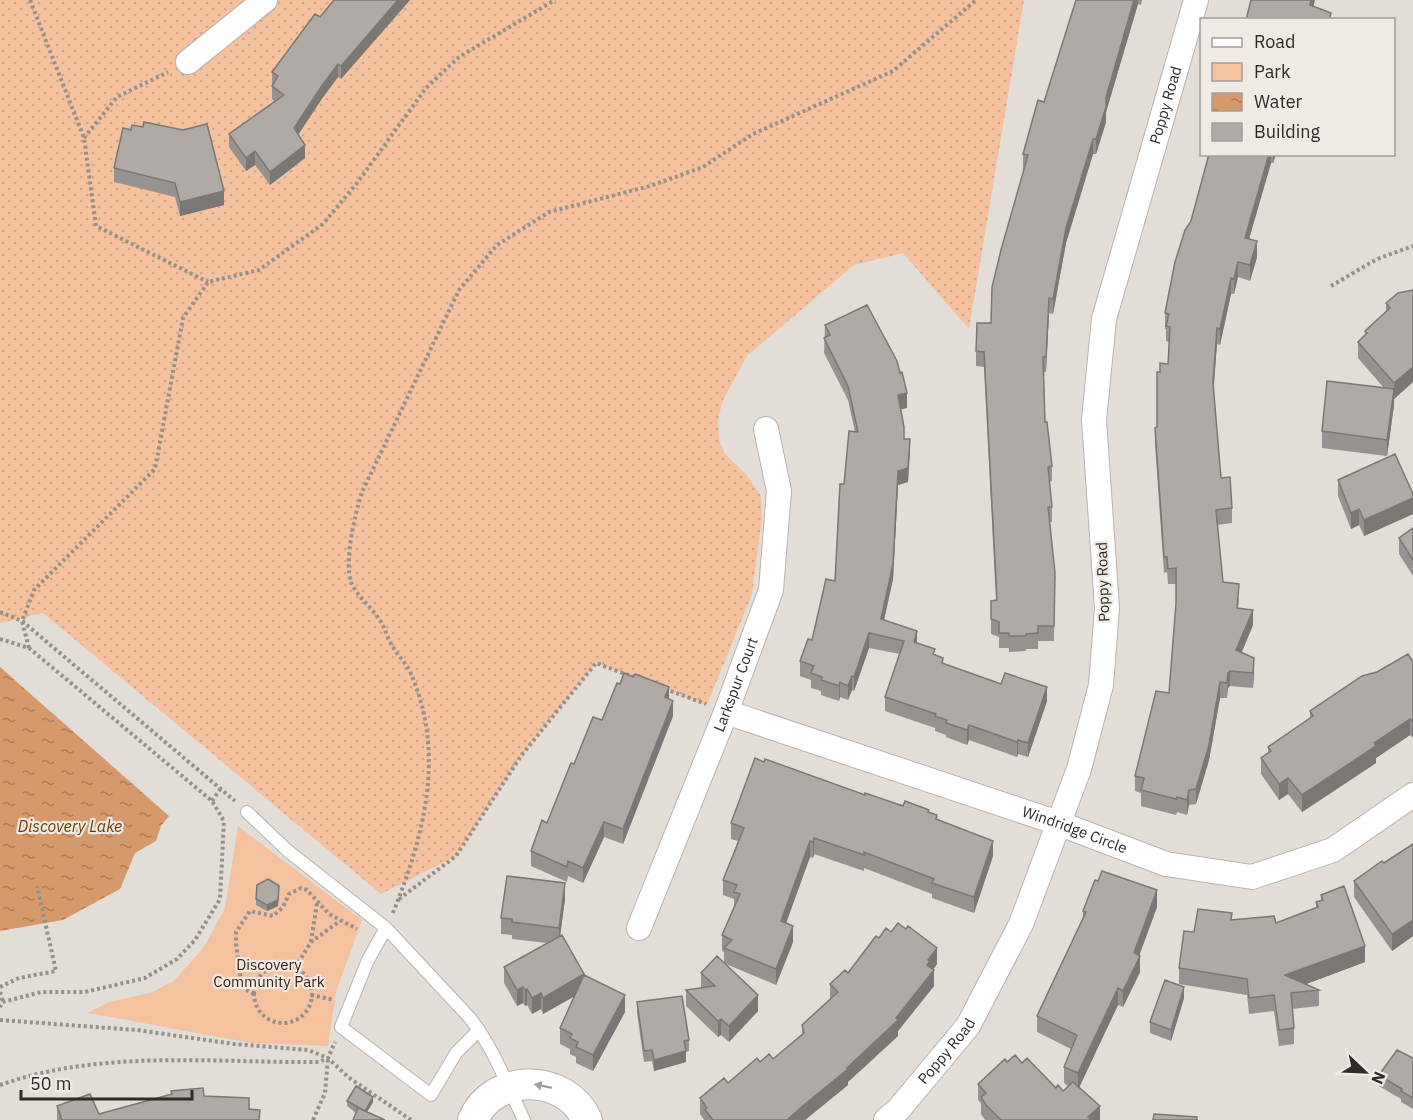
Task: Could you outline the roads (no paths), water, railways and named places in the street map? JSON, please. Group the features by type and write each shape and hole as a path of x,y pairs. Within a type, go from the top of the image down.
{"street":[{"path":"188,62 266,0"},
{"name":"Poppy Road","path":"897,1117 968,1026 1021,924 1079,769 1101,685 1107,608 1094,420 1104,319 1196,0"},
{"name":"Larkspur Court","path":"639,928 717,708 771,590 779,490 766,429"},
{"name":"Windridge Circle","path":"717,708 1058,823 1166,864 1252,876 1333,850 1413,795"},
{"path":"473,1120 490,1097 507,1086 528,1083 549,1087 569,1096 583,1111 587,1120"}],"lane":[{"path":"246,812 288,851 386,928 479,1030 524,1120"},
{"path":"386,928 368,960 341,1027 431,1095 456,1053 479,1030"}],"water":[{"name":"Discovery Lake","path":"0,667 169,816 161,826 156,841 135,853 120,889 63,920 0,931"}],"park label":[{"name":"Discovery Community Park","path":"269,974"}]}
